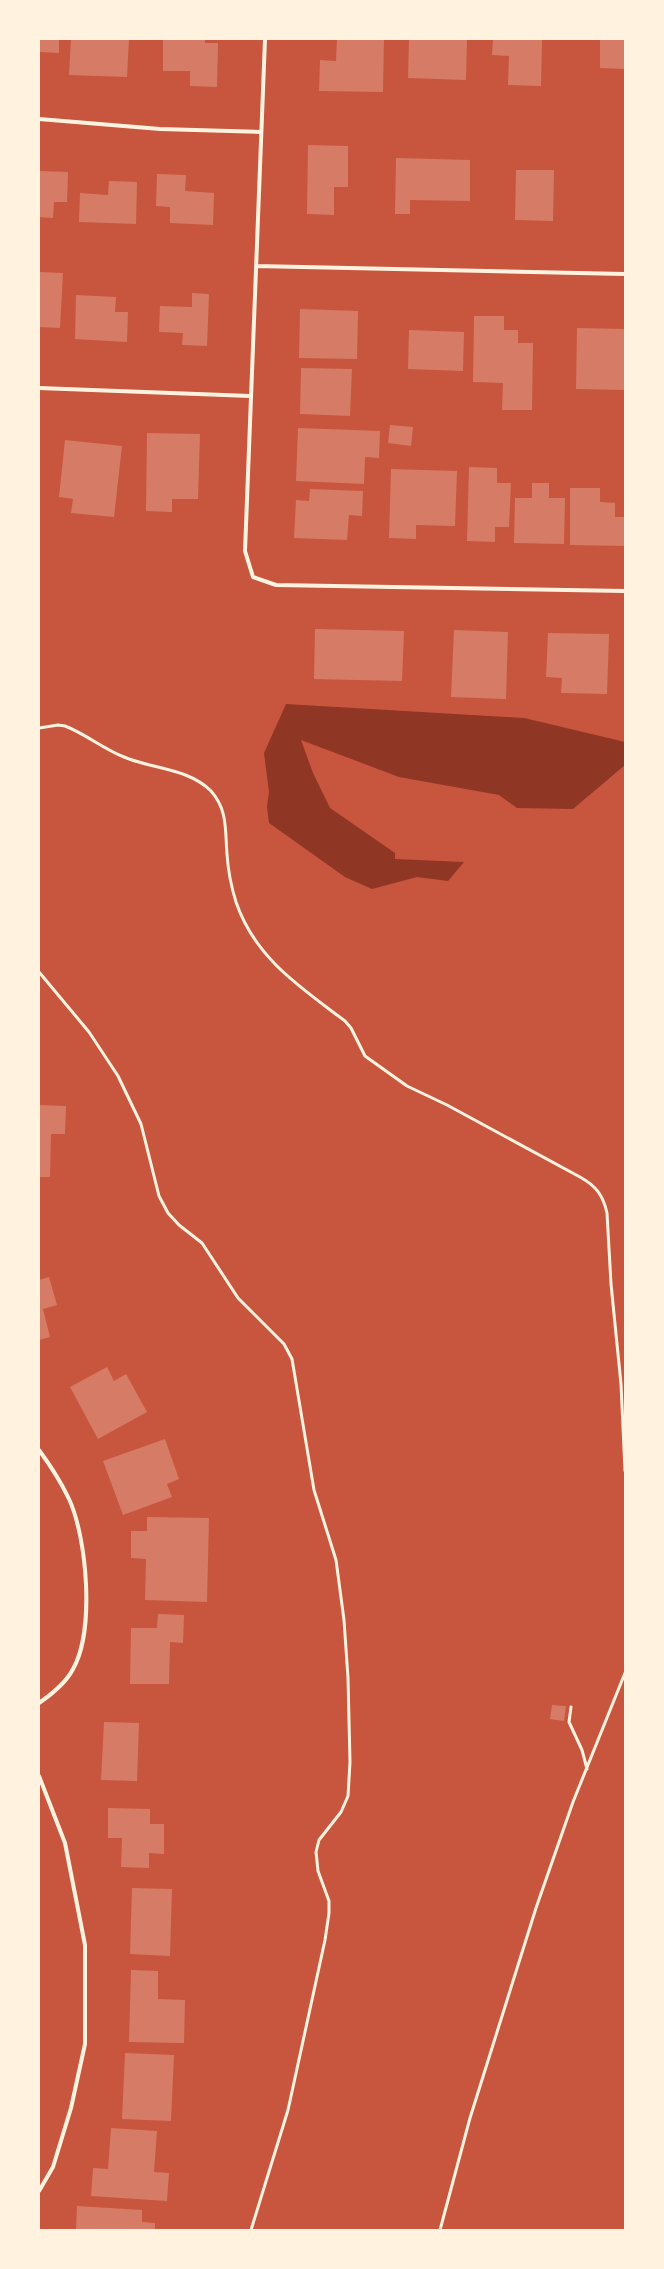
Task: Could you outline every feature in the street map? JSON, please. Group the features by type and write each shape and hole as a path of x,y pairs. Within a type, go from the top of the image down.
{"street":[{"path":"265,39 245,551 253,577 276,585 625,592"},
{"path":"39,119 160,129 261,132"},
{"path":"256,266 625,274"},
{"path":"39,388 250,396"},
{"path":"39,1450 50,1465 72,1507 83,1541 86,1599 82,1641 74,1669 53,1694 39,1703"},
{"path":"39,1776 65,1843 85,1945 85,2044 71,2108 53,2167 39,2191"}],"lane":[{"path":"39,728 58,725 65,726 124,757 186,775 210,791 224,814 228,866 236,901 244,921 261,950 279,969 344,1021 350,1028 365,1056 399,1081 580,1177 596,1188 604,1202 607,1213 611,1284 620,1372 625,1471"},
{"path":"39,972 90,1032 118,1076 141,1124 159,1196 168,1213 179,1225 202,1243 238,1298 289,1351 296,1378 314,1490 336,1560 344,1620 348,1678 348,1796 341,1812 324,1833 317,1846 316,1862 329,1901 329,1913 325,1940 288,2110 251,2230"},
{"path":"440,2230 465,2136 516,1970 559,1842 625,1673"},
{"path":"571,1707 569,1722 582,1750 587,1769"}],"shaded area":[{"path":"286,704 524,718 625,742 625,765 573,809 517,808 499,795 399,777 301,740 313,773 330,808 395,853 395,859 464,862 448,881 417,877 372,889 345,877 269,823 267,807 269,792 264,753"}],"building":[{"path":"39,39 59,39 59,53 39,52"},
{"path":"71,39 129,39 127,77 69,75"},
{"path":"163,39 205,39 205,43 218,43 217,87 190,86 190,71 163,71"},
{"path":"337,39 384,39 383,92 319,91 320,60 336,61"},
{"path":"409,39 467,39 466,80 408,78"},
{"path":"493,39 542,39 541,86 508,85 509,56 492,55"},
{"path":"600,39 625,39 625,69 600,68"},
{"path":"308,145 348,146 348,187 334,187 334,215 307,214"},
{"path":"396,158 470,160 470,201 410,200 410,214 395,214"},
{"path":"516,170 554,170 553,221 515,220"},
{"path":"39,171 68,172 67,202 54,202 53,218 39,217"},
{"path":"157,174 186,175 185,191 214,193 213,225 170,223 170,207 156,206"},
{"path":"109,181 137,182 136,224 79,222 80,193 108,195"},
{"path":"39,272 63,273 60,328 39,327"},
{"path":"192,293 209,294 207,346 182,345 183,333 159,332 160,306 192,307"},
{"path":"76,295 116,297 115,312 128,312 127,342 75,339"},
{"path":"300,309 358,311 357,359 299,358"},
{"path":"474,316 504,316 504,330 518,330 518,343 533,343 532,410 502,410 503,383 473,382"},
{"path":"577,328 625,329 625,390 576,389"},
{"path":"409,330 464,332 463,371 408,369"},
{"path":"301,368 352,369 350,416 300,414"},
{"path":"390,425 413,427 411,446 388,443"},
{"path":"298,428 380,431 379,458 365,457 364,484 296,481"},
{"path":"147,433 200,434 198,499 172,499 172,512 146,511"},
{"path":"65,440 122,446 114,517 71,513 73,499 59,497"},
{"path":"469,467 497,468 497,483 511,483 509,527 495,527 495,542 467,541"},
{"path":"391,469 457,471 455,526 416,525 416,539 389,538"},
{"path":"532,483 549,483 549,498 565,498 564,544 514,543 515,498 532,498"},
{"path":"570,488 600,488 600,502 615,503 615,517 625,517 625,546 570,545"},
{"path":"310,489 363,491 362,516 349,515 347,540 294,538 296,500 309,501"},
{"path":"315,629 404,631 402,681 314,679"},
{"path":"454,630 508,632 506,699 451,697"},
{"path":"548,633 609,634 607,694 561,693 562,678 546,677"},
{"path":"39,1105 66,1106 65,1134 51,1134 50,1177 39,1177"},
{"path":"49,1277 57,1305 43,1309 50,1337 39,1340 39,1280"},
{"path":"107,1367 114,1381 126,1374 147,1412 98,1439 70,1387"},
{"path":"165,1439 179,1479 167,1484 172,1497 123,1515 103,1461"},
{"path":"147,1517 209,1518 207,1602 145,1600 146,1559 131,1558 131,1531 147,1531"},
{"path":"158,1614 184,1615 183,1643 170,1642 169,1684 130,1684 131,1628 157,1628"},
{"path":"552,1705 566,1706 564,1721 550,1719"},
{"path":"104,1722 139,1723 137,1781 101,1780"},
{"path":"108,1808 150,1809 150,1824 164,1824 164,1854 149,1853 149,1868 121,1867 122,1838 108,1838"},
{"path":"132,1888 172,1889 170,1956 130,1954"},
{"path":"131,1970 158,1971 158,1999 185,2000 184,2043 129,2042"},
{"path":"125,2053 174,2055 171,2121 122,2119"},
{"path":"111,2128 157,2131 154,2172 169,2173 167,2201 91,2196 93,2168 108,2169"},
{"path":"77,2206 142,2210 142,2222 155,2223 155,2230 76,2230"}]}
